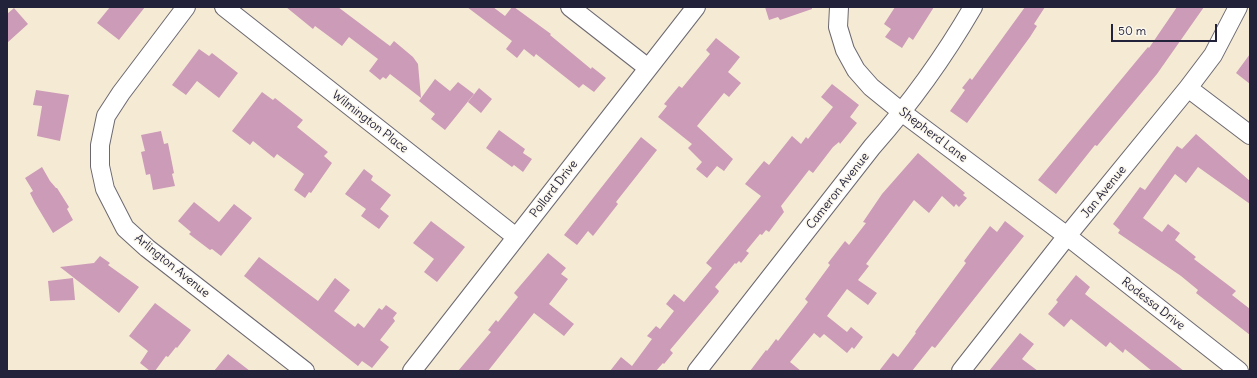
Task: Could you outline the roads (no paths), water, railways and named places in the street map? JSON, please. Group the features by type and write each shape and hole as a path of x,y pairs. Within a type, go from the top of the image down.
{"street":[{"name":"Arlington Avenue","path":"186,7 121,93 106,116 100,145 100,166 106,189 125,228 305,371"},
{"name":"Wilmington Place","path":"224,7 516,237"},
{"path":"570,7 648,68"},
{"name":"Pollard Drive","path":"412,371 696,7"},
{"name":"Shepherd Lane","path":"839,7 838,28 845,50 856,70 871,87 903,113 1067,236"},
{"name":"Cameron Avenue","path":"697,371 872,147 903,113 950,48 973,7"},
{"name":"Jan Avenue","path":"961,371 1067,236 1188,88 1212,55 1238,7"},
{"path":"1188,88 1250,135"},
{"name":"Rodessa Drive","path":"1067,236 1239,371"}]}
